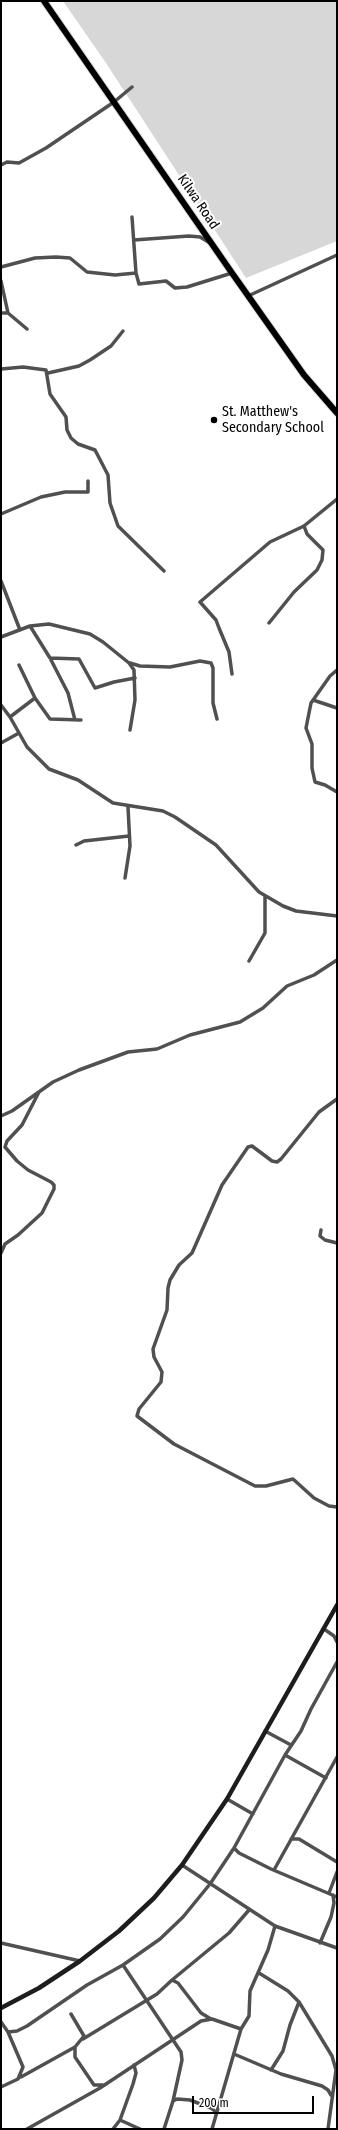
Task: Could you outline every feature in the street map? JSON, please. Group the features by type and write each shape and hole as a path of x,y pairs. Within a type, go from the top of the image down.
{"highway":[{"name":"Kilwa Road","path":"44,1 304,375 337,413"}],"main road":[{"path":"1,2008 39,1988 80,1962 136,1916 182,1865 227,1799 337,1605"}],"street":[{"path":"1,165 7,162 19,163 25,160 114,102 132,87"},
{"path":"132,217 136,272 140,285 166,281 175,288 202,284 232,273"},
{"path":"134,240 193,236 200,237 214,246"},
{"path":"248,296 337,255"},
{"path":"1,267 35,258 56,257 70,258 87,272 115,275 136,272"},
{"path":"1,281 8,313 27,329"},
{"path":"1,313 8,313"},
{"path":"48,373 79,366 90,360 111,346 123,331"},
{"path":"1,369 14,366 44,368 48,373 50,394 66,417 67,430 71,438 78,444 96,450 108,475 110,502 118,526 164,571"},
{"path":"1,514 41,497 65,492 88,492 88,481"},
{"path":"232,674 229,652 216,620 200,602 270,542 304,526 337,499"},
{"path":"269,623 294,592 317,570 322,560 323,550 307,534 304,526"},
{"path":"1,581 3,593 20,630"},
{"path":"1,636 30,626 56,625 90,634 104,642 129,662 140,666 170,667 200,661 211,663 214,668 213,702 217,719"},
{"path":"30,626 50,658 68,693 75,720"},
{"path":"50,658 79,659 95,688 114,682 135,678"},
{"path":"129,662 134,670 135,678 135,700 130,730"},
{"path":"19,665 35,698 50,719 81,720"},
{"path":"337,670 330,676 313,700 306,728 312,744 315,782 325,785 337,792"},
{"path":"10,717 35,698"},
{"path":"313,700 337,708"},
{"path":"1,705 10,717 27,747 49,769 78,780 108,801 128,806 163,811 175,817 216,845 265,896 296,911 337,916"},
{"path":"1,743 19,733"},
{"path":"125,878 129,857 128,806"},
{"path":"76,846 84,841 129,836"},
{"path":"249,961 265,933 265,896"},
{"path":"1,1116 12,1111 40,1092 79,1070 128,1052 157,1048 190,1035 240,1022 263,1008 287,986 314,975 337,960"},
{"path":"1,1252 5,1244 18,1235 42,1213 54,1190 54,1185 52,1182 28,1170 13,1157 5,1147 7,1141 22,1125 40,1092"},
{"path":"337,1099 319,1112 277,1162 272,1161 252,1146 248,1147 222,1185 192,1253 179,1265 170,1280 167,1310 153,1349 154,1357 162,1372 161,1382 139,1409 137,1416 174,1444 255,1486 266,1486 293,1479 314,1498 329,1506 337,1507"},
{"path":"321,1230 320,1236 325,1240 337,1243"},
{"path":"324,1629 334,1636 337,1642"},
{"path":"8,2032 17,2031 27,2026 87,1985 123,1965 170,1930 210,1884 234,1848 285,1755 301,1731 311,1709 337,1662"},
{"path":"265,1731 291,1745"},
{"path":"285,1755 326,1778"},
{"path":"274,1870 337,1757"},
{"path":"227,1799 253,1814"},
{"path":"295,1831 299,1839"},
{"path":"291,1839 299,1839 337,1862"},
{"path":"234,1848 239,1853 274,1870 337,1897"},
{"path":"182,1865 275,1926 337,1948"},
{"path":"320,1943 331,1917 334,1903 331,1894 337,1872"},
{"path":"1,2087 75,2047 83,2039 156,1994 228,1933 249,1910"},
{"path":"212,2129 241,2029 249,2016 250,1991 259,1973 275,1926"},
{"path":"1,1943 80,1962"},
{"path":"123,1965 173,2039 182,2056 173,2101 164,2129"},
{"path":"259,1973 288,1991 299,2002 334,2061 336,2070 331,2095 328,2129"},
{"path":"172,1980 178,1983 201,2013 212,2020 241,2029"},
{"path":"271,2070 283,2051 290,2025 299,2002"},
{"path":"201,2013 201,2021"},
{"path":"71,2014 83,2034 83,2039"},
{"path":"27,2129 40,2124 104,2085 201,2021 212,2020"},
{"path":"1,2022 8,2032 23,2067 18,2079"},
{"path":"75,2047 75,2056 94,2084 104,2085"},
{"path":"234,2054 271,2070 322,2086 331,2095"},
{"path":"114,2129 120,2120 135,2077 134,2065"},
{"path":"175,2091 182,2099"},
{"path":"173,2101 182,2099 211,2108 217,2113"},
{"path":"211,2108 220,2104"},
{"path":"120,2120 140,2129"},
{"path":"40,2124 42,2129"},
{"path":"34,2126 39,2129"}],"shaded area":[{"path":"63,1 337,1 337,241 246,278 106,63"}],"place":[{"name":"St. Matthew's Secondary School","path":"214,420"}]}
